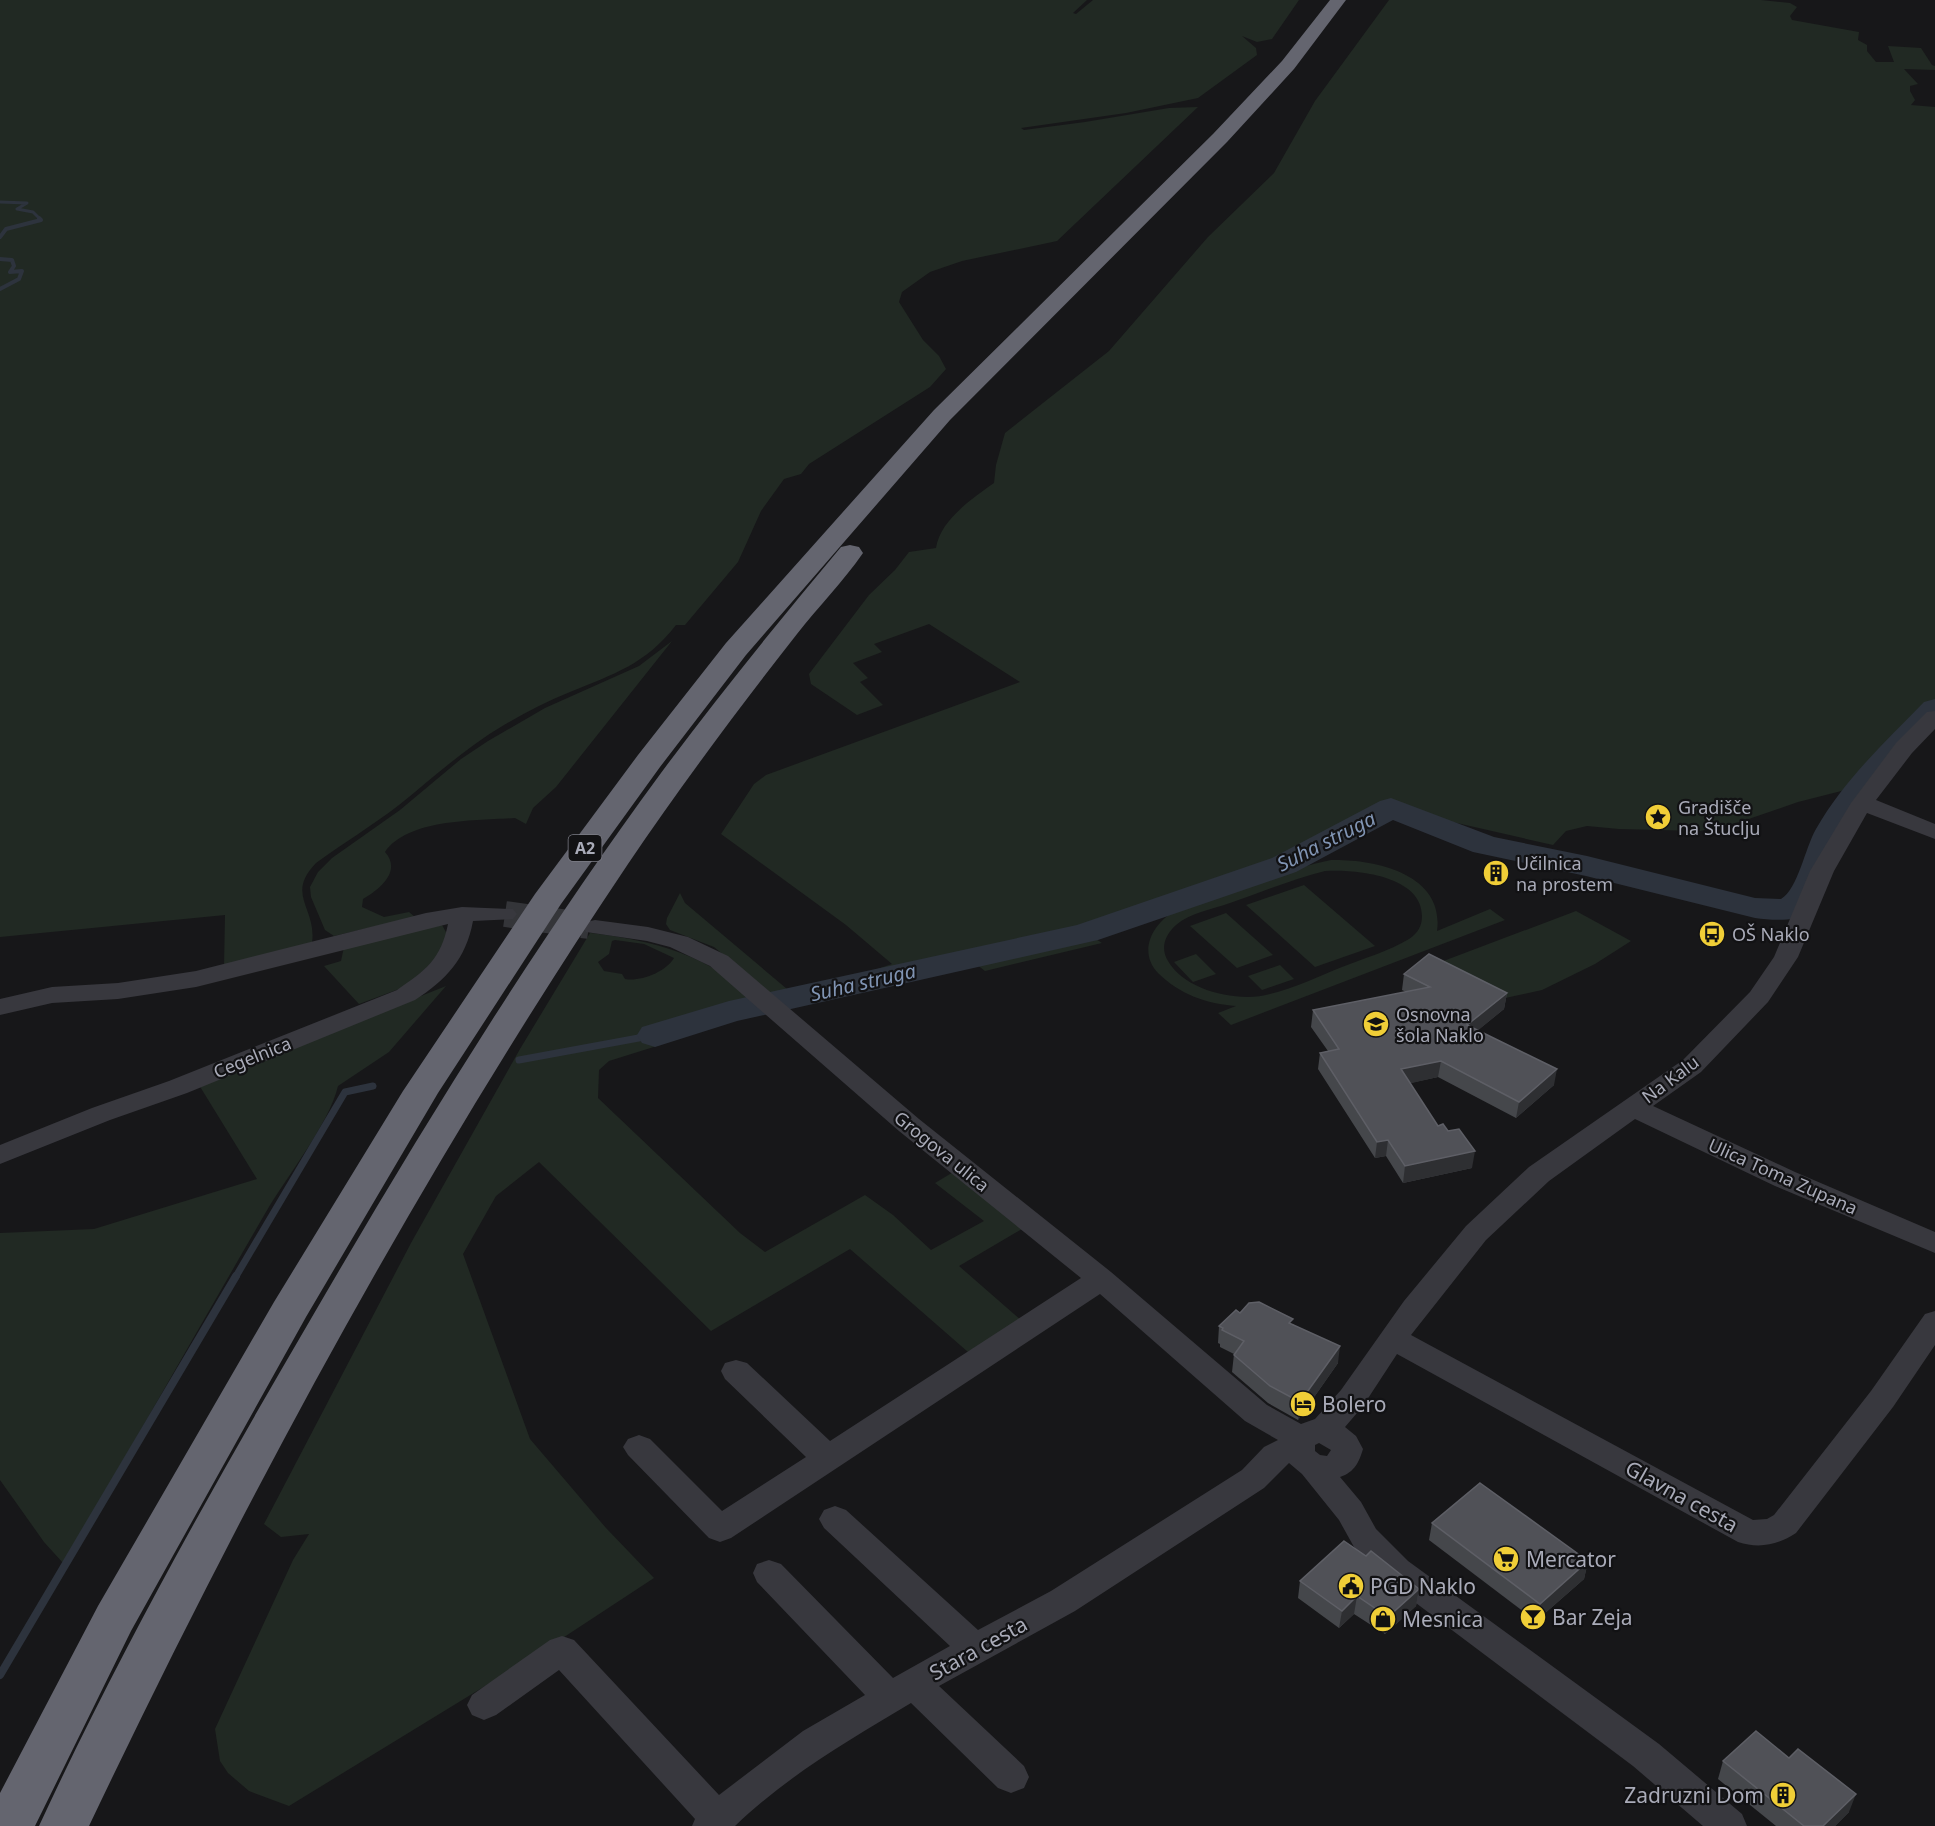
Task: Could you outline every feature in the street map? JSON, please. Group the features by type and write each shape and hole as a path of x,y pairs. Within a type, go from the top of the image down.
{"highway":[{"name":"A2","path":"9,1826 114,1619 294,1302 421,1091 547,901 649,761 736,649 942,415 1220,138 1340,11"},
{"name":"A2","path":"64,1826 159,1632 325,1327 463,1093 577,913 767,651 846,557 968,417 1243,138 1303,70 1340,11"}],"street":[{"name":"Na Kalu","path":"1319,1450 1392,1338 1476,1233 1539,1174 1692,1066 1759,997 1786,957 1822,871 1862,803 1904,748 1935,717"},
{"path":"1862,803 1935,831"},
{"path":"1843,835 1864,821 1899,818"},
{"path":"4,1004 52,996 118,991 196,979 398,926 462,914 505,914"},
{"name":"Cegelnica","path":"0,1155 406,996 436,975 451,957 458,938 462,914"},
{"name":"Grogova ulica","path":"595,927 648,934 679,942 719,960 909,1125 1101,1279 1256,1413 1319,1450"},
{"name":"Ulica Toma Zupana","path":"1633,1107 1785,1179 1935,1243"},
{"path":"639,1447 720,1529 1101,1279"},
{"name":"Glavna cesta","path":"1392,1338 1749,1533 1773,1532 1785,1524 1882,1399 1935,1322"},
{"path":"736,1371 827,1458"},
{"path":"1319,1450 1365,1538 1396,1570 1646,1755 1729,1826"},
{"name":"Stara cesta","path":"713,1822 779,1766 814,1742 975,1648 1063,1601 1253,1479 1319,1450"},
{"path":"835,1519 975,1648"},
{"path":"770,1573 902,1691 1011,1777"},
{"path":"484,1705 562,1650 713,1822"}],"shaded area":[{"path":"0,0 1087,0 1073,13 1076,14 1093,0 1299,0 1272,39 1257,42 1242,36 1256,48 1257,55 1198,98 1126,113 1021,128 1024,130 1085,122 1169,108 1198,107 1057,241 962,261 930,272 902,292 899,302 923,340 939,356 946,369 930,387 809,464 801,474 784,479 761,511 738,562 685,625 676,625 641,659 545,703 490,734 389,813 316,863 307,874 302,893 310,920 312,943 224,967 225,915 0,937"},
{"path":"1389,0 1761,0 1790,3 1797,7 1790,16 1792,20 1859,32 1858,40 1867,45 1867,51 1876,62 1894,62 1888,46 1921,48 1935,66 1935,70 1904,69 1918,84 1910,86 1915,100 1911,105 1935,107 1935,703 1892,745 1861,786 1798,802 1740,822 1700,831 1587,826 1566,831 1553,845 1391,808 1355,829 1281,865 1204,894 1087,933 1102,943 985,971 976,964 1015,953 1013,949 775,998 714,947 670,930 666,924 667,918 680,893 685,903 787,989 871,971 892,964 846,925 721,834 754,784 766,775 1020,682 929,624 874,644 882,652 853,663 868,678 860,682 883,705 857,715 811,684 809,674 869,595 895,570 909,552 936,548 944,528 951,519 967,503 994,483 996,465 1005,433 1109,351 1208,237 1274,173 1315,101"},
{"path":"672,641 556,787 533,808 526,824 515,818 445,823 410,833 396,841 385,852 390,859 390,873 382,885 363,899 362,907 384,917 409,912 415,917 334,936 325,930 311,897 310,887 318,872 332,858 400,810 461,759 488,741 545,708 639,666"},
{"path":"1349,860 1386,867 1404,874 1419,883 1430,896 1437,912 1437,931 1490,909 1505,920 1231,1025 1218,1013 1236,1006 1194,997 1175,987 1152,965 1148,948 1150,939 1159,924 1173,912 1316,863","holes":["1325,871 1352,871 1384,877 1411,891 1419,902 1422,916 1417,932 1409,939 1385,951 1289,989 1257,996 1229,995 1200,987 1187,980 1168,961 1164,951 1167,937 1176,925 1188,917 1301,878"]},
{"path":"1304,885 1375,946 1315,967 1246,905"},
{"path":"1576,911 1631,941 1595,964 1542,990 1496,1000 1425,968"},
{"path":"1226,913 1273,955 1237,968 1190,926"},
{"path":"442,925 447,934 446,949 407,986 359,1004 324,966 341,961 344,947"},
{"path":"590,933 658,946 703,963 723,974 754,1006 665,1027 660,1045 609,1061 599,1070 598,1098 740,1233 765,1252 865,1195 893,1215 931,1250 984,1221 935,1183 955,1171 1022,1229 959,1266 1021,1320 968,1352 850,1249 711,1331 539,1162 496,1196 463,1254 530,1439 606,1528 654,1578 552,1645 289,1806 249,1791 228,1773 220,1761 215,1729 293,1560 309,1534 281,1537 264,1524 411,1243 520,1049","holes":["612,941 644,944 674,958 659,972 631,980 625,979 622,974 604,971 598,962 609,954"]},
{"path":"1196,954 1216,974 1193,982 1174,962"},
{"path":"1280,965 1294,979 1262,990 1248,976"},
{"path":"446,986 389,1052 338,1086 317,1133 266,1212 63,1563 44,1542 0,1480 0,1233 94,1229 257,1179 199,1085"}],"building":[{"name":"Osnovna šola Naklo","path":"1429,954 1507,993 1467,1025 1557,1069 1519,1102 1441,1061 1401,1069 1438,1126 1443,1124 1448,1131 1459,1129 1475,1151 1405,1166 1388,1140 1377,1142 1320,1053 1339,1049 1313,1010 1430,987 1404,974"},
{"name":"Bolero","path":"1259,1302 1293,1319 1289,1323 1340,1346 1300,1402 1270,1386 1234,1355 1244,1341 1222,1330 1223,1328 1219,1326 1236,1310 1240,1313 1249,1303"},
{"name":"Mercator","path":"1480,1483 1588,1561 1540,1604 1432,1523"},
{"path":"1344,1541 1366,1556 1371,1551 1419,1589 1388,1617 1357,1596 1342,1611 1300,1581"},
{"path":"1756,1731 1789,1758 1798,1749 1856,1794 1823,1826 1804,1826 1723,1761"}],"waterway":[{"path":"0,202 27,203 17,209 33,212 41,220 6,229 0,237"},
{"path":"0,259 12,260 14,266 10,272 22,271 19,279 0,289"},
{"name":"Suha struga","path":"655,1035 729,1012 1086,933 1284,865 1391,808 1485,845 1587,866 1755,908 1787,909 1802,899 1829,835 1851,800 1877,768 1935,708"},
{"path":"519,1060 655,1035"},
{"path":"235,1278 345,1092 373,1086"},
{"path":"0,1675 236,1276"}],"tunnel":[{"path":"505,914 589,926"}],"place":[{"name":"Gradišče na Štuclju","path":"1658,817"},
{"name":"Učilnica na prostem","path":"1496,873"},
{"name":"OŠ Naklo","path":"1712,934"},
{"name":"Osnovna šola Naklo","path":"1376,1024"},
{"name":"Bolero","path":"1303,1404"},
{"name":"Mercator","path":"1506,1559"},
{"name":"PGD Naklo","path":"1351,1586"},
{"name":"Bar Zeja","path":"1533,1617"},
{"name":"Mesnica","path":"1383,1619"},
{"name":"Zadruzni Dom","path":"1783,1795"}]}
